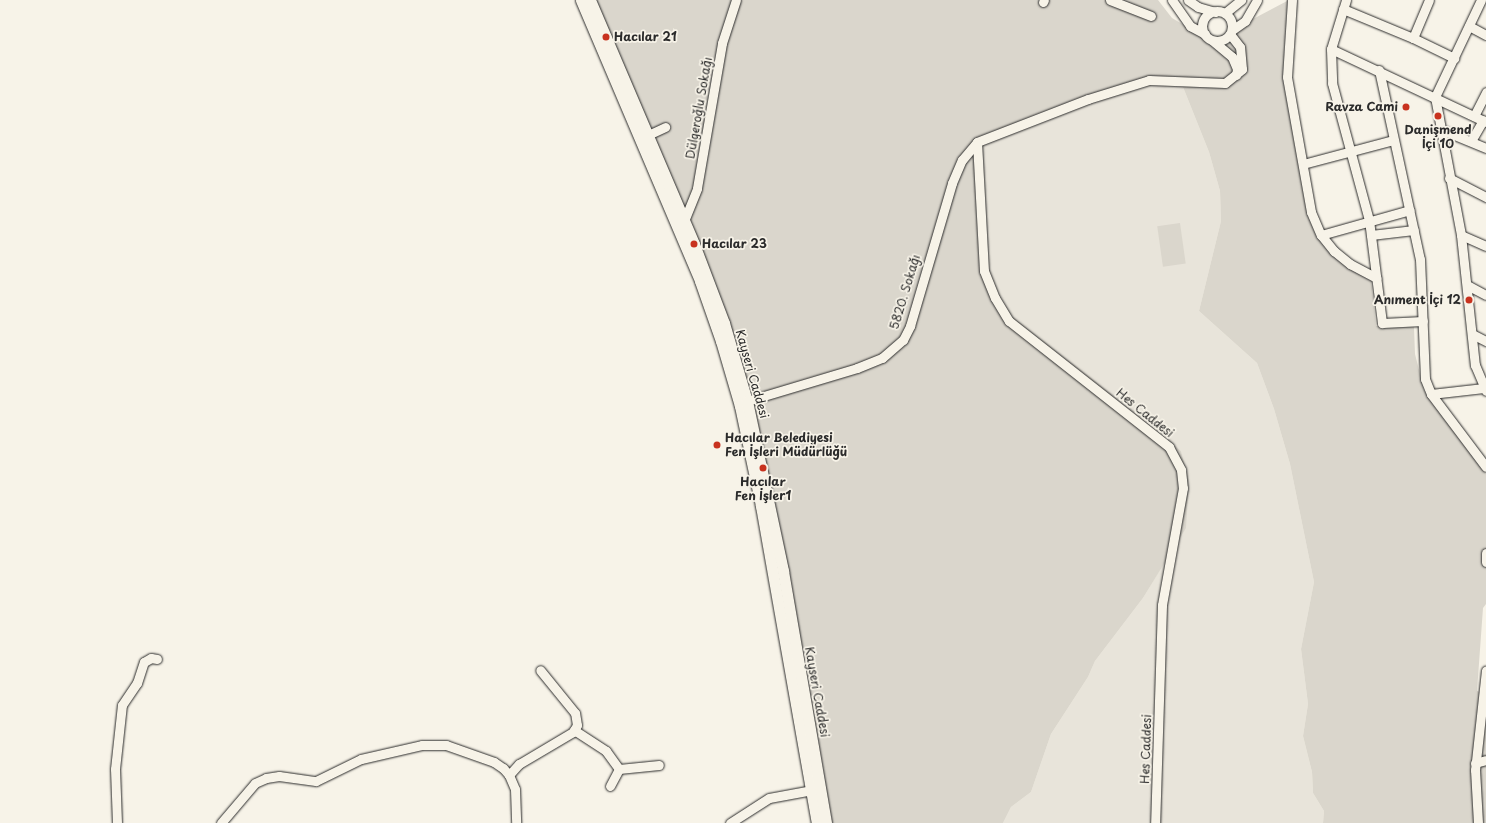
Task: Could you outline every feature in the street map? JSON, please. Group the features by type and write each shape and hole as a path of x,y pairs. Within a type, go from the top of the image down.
{"main road":[{"name":"Kayseri Caddesi","path":"581,0 700,281 721,341 740,406 816,790 826,823"},
{"name":"Kayseri Caddesi","path":"590,0 684,220 724,323 747,401 779,548 816,790 817,823"}],"street":[{"name":"Dülgeroğlu Sokağı","path":"684,220 697,188 722,43 736,0"},
{"path":"1110,0 1151,16"},
{"path":"1172,0 1190,26 1205,34 1232,57 1237,69 1236,75"},
{"path":"977,142 1088,98 1149,80 1216,84 1225,83 1242,69 1240,47 1231,32 1231,20 1220,12 1198,6 1188,0"},
{"path":"1205,34 1204,20 1241,0"},
{"path":"1213,41 1222,40 1245,21 1257,0"},
{"path":"1292,0 1287,76 1311,212 1321,235 1334,251 1350,264 1376,278"},
{"path":"1431,394 1485,389 1475,365 1461,235 1449,178 1435,97 1481,0"},
{"path":"1413,38 1427,1"},
{"path":"1423,321 1382,323 1369,220 1332,83 1331,49 1345,4 1454,58"},
{"path":"1469,26 1486,35"},
{"path":"1331,49 1379,70 1481,119"},
{"path":"1379,70 1420,259 1425,379 1431,394 1486,467"},
{"path":"1471,141 1481,119 1486,92"},
{"path":"648,135 665,127"},
{"path":"1440,129 1486,148"},
{"path":"1303,164 1393,140"},
{"name":"5820. Sokağı","path":"747,401 857,368 882,358 898,345 910,326 952,183 962,160 977,142"},
{"name":"Hes Caddesi","path":"977,142 984,271 1009,321 1169,447 1181,470 1183,488 1171,543 1162,605 1155,823"},
{"path":"1449,178 1486,197"},
{"path":"1321,235 1369,220 1410,210"},
{"path":"1370,235 1414,230"},
{"path":"1461,235 1486,246"},
{"path":"1467,285 1486,294"},
{"path":"1472,334 1486,341"},
{"path":"1475,365 1486,370"},
{"path":"1486,553 1486,562"},
{"path":"117,823 116,769 122,705 137,683 144,662 151,658 157,659"},
{"path":"509,775 519,764 574,730 578,721 575,713 540,670"},
{"path":"1478,823 1475,763 1486,670"},
{"path":"574,730 606,751 619,769"},
{"path":"221,823 255,783 266,778 279,776 316,781 361,759 422,744 446,745 494,762 509,775 514,789 516,823"},
{"path":"1475,763 1486,760"},
{"path":"619,769 659,765"},
{"path":"610,786 619,769"},
{"path":"730,823 769,798 816,790"}],"shaded area":[{"path":"586,0 1158,0 1172,18 1211,41 1289,0 1284,52 1313,225 1371,280 1376,326 1414,327 1415,354 1424,390 1486,474 1486,604 1483,608 1477,691 1486,694 1486,823 1323,823 1324,811 1313,793 1312,772 1303,736 1308,704 1301,649 1314,582 1290,464 1274,409 1257,363 1199,311 1221,221 1220,191 1209,152 1183,87 1147,84 1071,108 984,141 982,148 987,272 1009,314 1149,423 1181,451 1189,480 1186,528 1143,598 1095,661 1088,677 1051,734 1031,792 1011,807 1003,823 819,823 738,389"},
{"path":"1147,84 1183,87 1209,152 1220,191 1221,221 1199,311 1257,363 1274,409 1290,464 1314,582 1301,649 1308,704 1303,736 1312,772 1313,793 1324,811 1323,823 1003,823 1011,807 1031,792 1051,734 1088,677 1095,661 1143,598 1185,528 1189,480 1181,451 1009,314 1003,306 987,272 982,148 984,141 1071,108"},
{"path":"1180,223 1186,264 1163,267 1157,226"}],"place":[{"name":"Hacılar 21","path":"606,37"},
{"name":"Ravza Cami","path":"1406,107"},
{"name":"Danişmend İçi 10","path":"1438,116"},
{"name":"Hacılar 23","path":"694,244"},
{"name":"Anıment İçi 12","path":"1469,300"},
{"name":"Hacılar Belediyesi Fen İşleri Müdürlüğü","path":"717,445"},
{"name":"Hacılar Fen İşler1","path":"763,468"}]}
